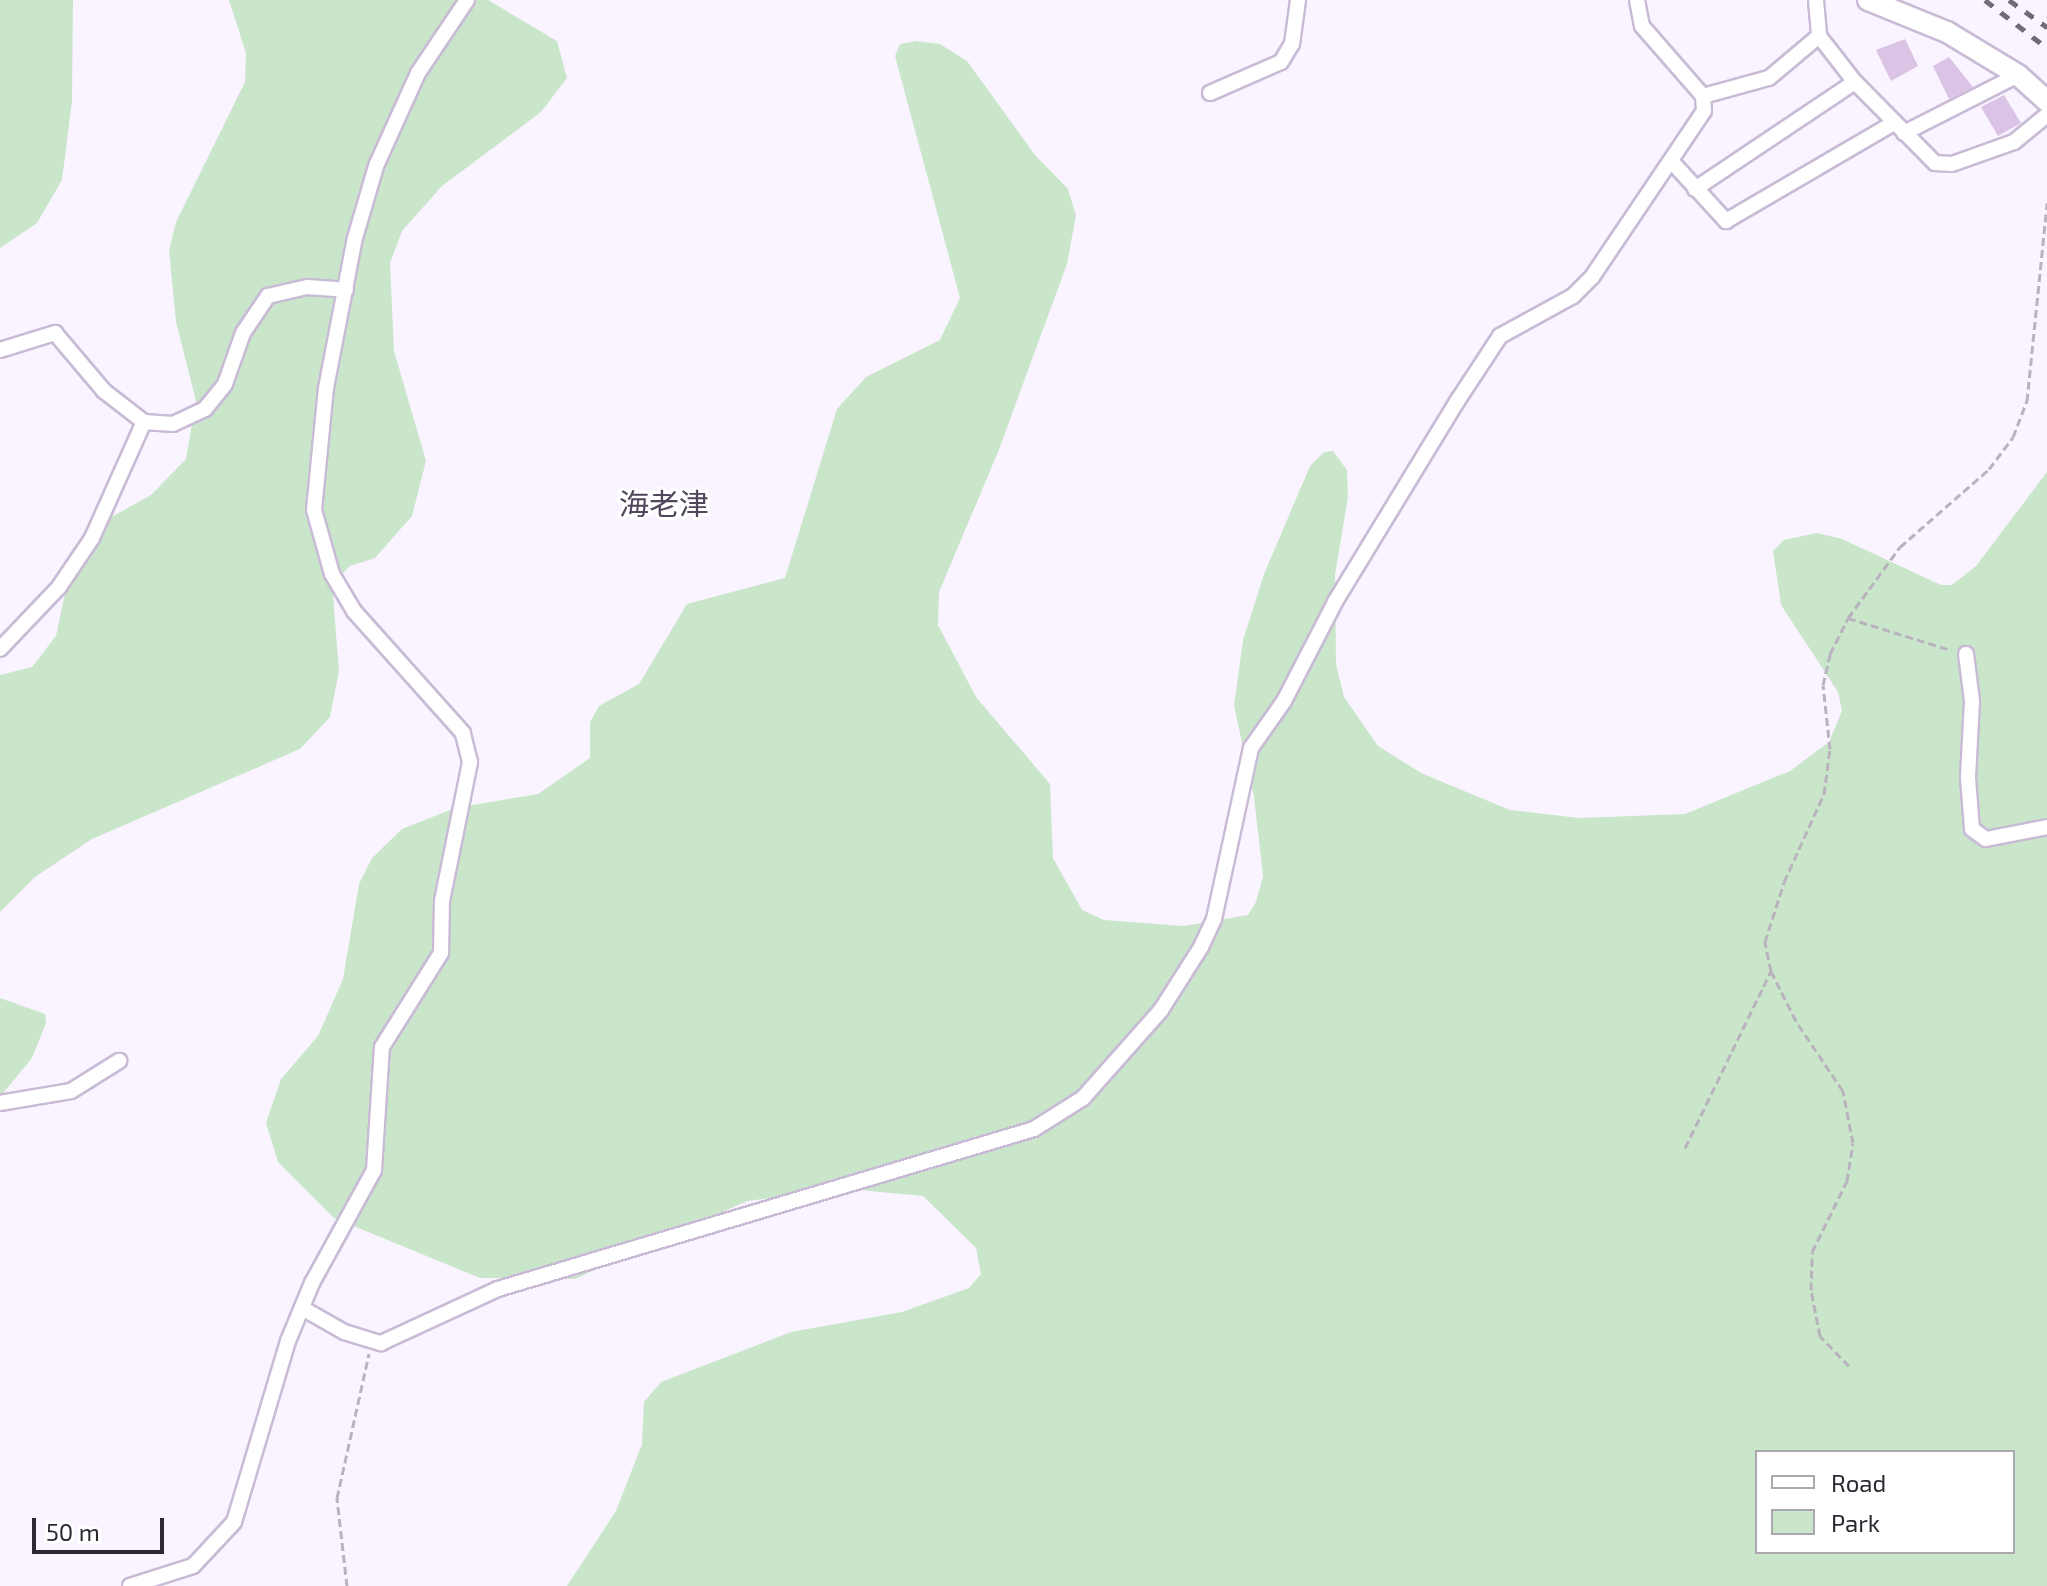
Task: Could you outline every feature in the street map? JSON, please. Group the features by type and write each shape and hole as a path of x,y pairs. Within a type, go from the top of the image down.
{"street":[{"path":"130,1586 193,1566 234,1522 302,1308 374,1170 382,1047 441,953 442,901 470,762 463,733 440,703 382,647 354,611 317,533 318,453 346,290 376,166 418,73 467,0"},
{"path":"1210,93 1281,62 1292,44 1298,0"},
{"path":"302,1308 373,1343 498,1289 1034,1129 1083,1098 1161,1010 1201,947 1214,919 1251,748 1284,701 1335,602 1458,400 1500,336 1573,296 1592,277 1673,163 1704,111 1703,96 1642,26 1637,0"},
{"path":"1816,0 1819,36 1855,82 1935,163 1952,164 2014,142 2047,115"},
{"path":"1868,0 1947,32 2018,75 2047,101"},
{"path":"1703,96 1769,78 1819,36"},
{"path":"1673,163 1726,221 1899,128 2018,75"},
{"path":"1695,189 1855,82"},
{"path":"0,350 55,333 104,391 144,422 173,424 205,409 225,384 243,333 268,296 307,287 346,290"},
{"path":"0,649 59,587 92,538 144,422"},
{"path":"1966,654 1972,701 1968,778 1972,829 1986,839 2047,827"},
{"path":"0,1103 71,1091 119,1061"}],"path":[{"path":"1849,1366 1820,1336 1811,1290 1812,1252 1847,1181 1853,1143 1846,1104 1843,1091 1796,1021 1771,971 1765,942 1770,917 1824,794 1830,749 1823,685 1830,654 1848,618 1900,547 1989,469 2013,437 2027,401 2047,203"},
{"path":"1848,618 1966,654"},
{"path":"1685,1148 1771,971"},
{"path":"347,1586 337,1535 337,1498 348,1430 373,1343"}],"green space":[{"path":"0,0 73,0 72,101 62,180 37,223 0,248"},
{"path":"229,0 488,0 557,41 567,78 541,112 442,186 402,231 390,263 394,351 426,461 412,516 375,558 350,566 332,583 339,671 330,717 300,749 92,839 35,877 0,912 0,675 32,667 56,636 74,550 88,530 151,495 186,459 196,401 176,322 169,250 176,222 245,82 246,53"},
{"path":"916,41 940,44 967,61 1035,155 1068,189 1076,215 1067,264 998,452 939,592 938,625 976,697 1050,784 1053,858 1082,910 1104,920 1183,926 1248,915 1256,902 1263,876 1254,797 1234,706 1243,640 1264,574 1310,466 1324,452 1333,451 1347,470 1348,497 1335,575 1336,664 1344,697 1378,746 1421,773 1510,810 1579,818 1685,814 1790,771 1829,742 1842,711 1838,692 1781,605 1773,551 1784,540 1817,533 1842,539 1941,585 1952,585 1976,566 2047,472 2047,1586 567,1586 616,1511 642,1444 644,1402 661,1382 791,1332 902,1312 969,1288 981,1274 976,1248 923,1196 848,1189 747,1201 575,1279 480,1278 334,1218 278,1162 266,1123 281,1079 318,1036 343,979 359,884 372,858 402,829 455,808 538,794 590,758 590,722 599,706 639,684 687,604 785,578 837,409 866,377 940,340 960,298 895,56 900,44"},
{"path":"0,998 45,1014 46,1023 32,1058 0,1097"}],"building":[{"path":"1905,39 1918,66 1891,81 1876,50"},
{"path":"1949,57 1973,87 1949,99 1933,66"},
{"path":"2004,95 2021,123 1998,136 1981,107"}],"railway":[{"path":"1985,0 2047,48"},
{"path":"2009,0 2047,27"}],"district":[{"name":"海老津","path":"664,503"}]}
